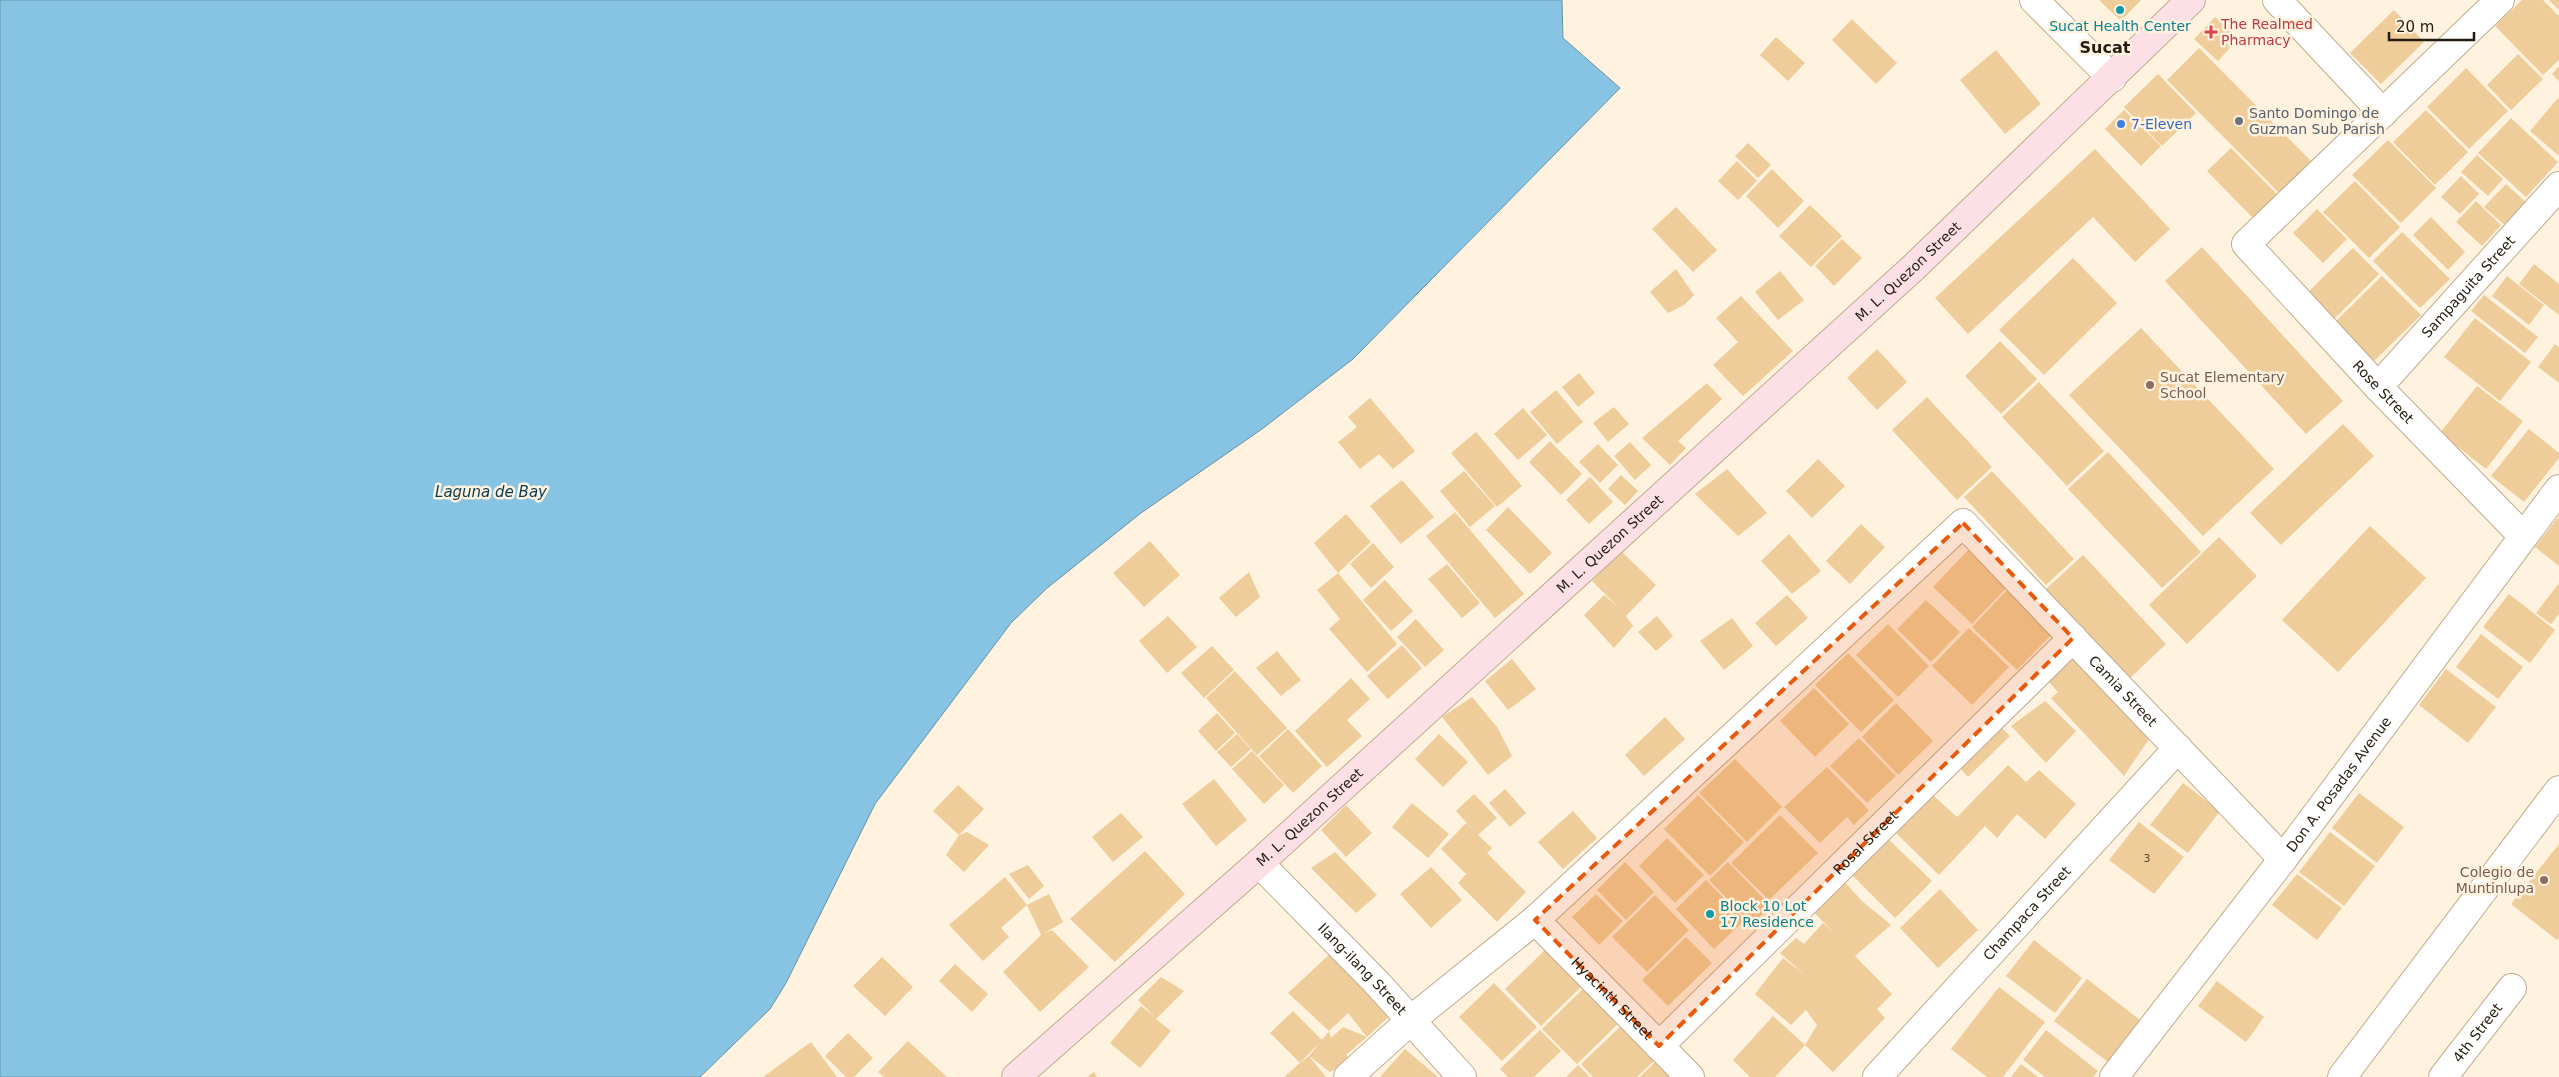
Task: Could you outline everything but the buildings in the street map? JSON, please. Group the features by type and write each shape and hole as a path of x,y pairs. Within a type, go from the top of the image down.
{"main road":[{"name":"M. L. Quezon Street","path":"1016,1077 1259,863 1914,267 2191,0"}],"street":[{"path":"2034,0 2112,78"},
{"path":"2277,0 2383,112 2500,0"},
{"name":"Rose Street","path":"2383,112 2246,244 2378,387 2523,536"},
{"name":"Sampaguita Street","path":"2378,387 2559,186"},
{"name":"Don A. Posadas Avenue","path":"2114,1077 2283,859 2559,489"},
{"name":"Camia Street","path":"1535,920 1963,523 2283,859"},
{"name":"Rosal Street","path":"1659,1046 2073,638"},
{"name":"Champaca Street","path":"1877,1077 2178,748"},
{"path":"2342,1077 2559,790"},
{"name":"Ilang-ilang Street","path":"1259,863 1410,1020 1462,1077"},
{"path":"1348,1077 1410,1020 1535,920"},
{"name":"Hyacinth Street","path":"1535,920 1690,1077"},
{"name":"4th Street","path":"2443,1077 2512,988"}],"highlighted area":[{"path":"1963,523 2073,638 1659,1046 1535,920"}],"water":[{"name":"Laguna de Bay","path":"0,0 1562,0 1563,38 1620,88 1353,359 1262,429 1141,513 1046,589 1011,623 875,804 786,983 770,1009 700,1077 0,1077"}],"place":[{"name":"Sucat Health Center","path":"2120,10"},
{"name":"The Realmed Pharmacy","path":"2211,32"},
{"name":"Santo Domingo de Guzman Sub Parish","path":"2239,121"},
{"name":"7-Eleven","path":"2121,124"},
{"name":"Sucat Elementary School","path":"2150,385"},
{"name":"Colegio de Muntinlupa","path":"2544,880"},
{"name":"Block 10 Lot 17 Residence","path":"1710,914"}],"district":[{"name":"Sucat","path":"2105,47"}]}
